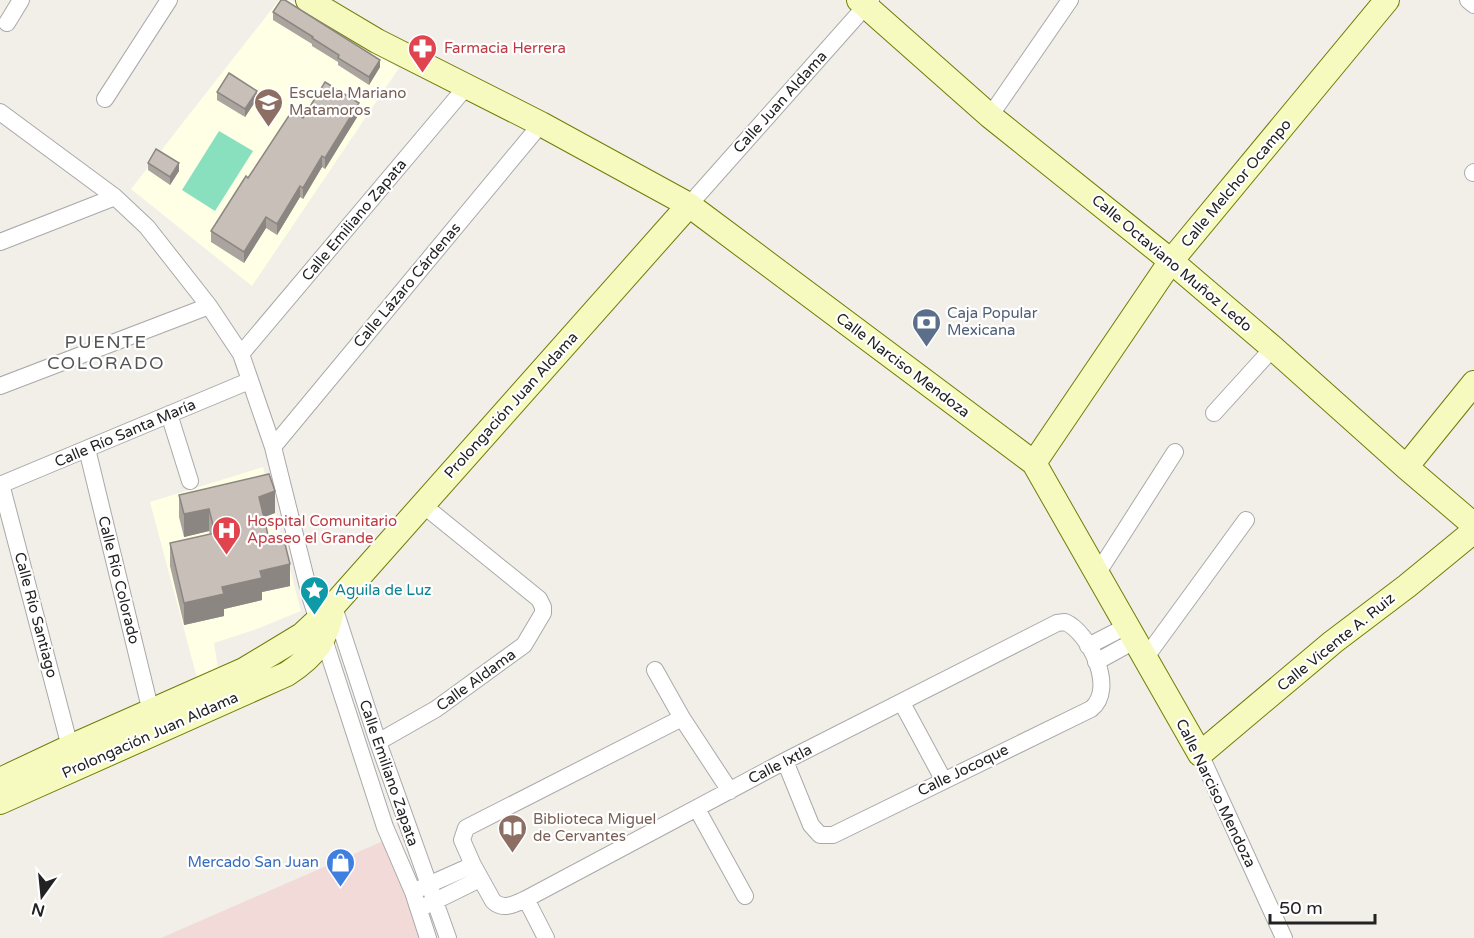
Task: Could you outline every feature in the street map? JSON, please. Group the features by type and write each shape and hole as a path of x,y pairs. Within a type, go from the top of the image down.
{"street":[{"path":"7,23 21,0"},
{"path":"105,99 169,0"},
{"name":"Calle Narciso Mendoza","path":"308,0 377,41 541,124 689,205 1034,463 1200,754 1284,938"},
{"path":"990,116 1070,0"},
{"name":"Calle Melchor Ocampo","path":"1034,463 1171,261 1387,0"},
{"path":"1468,0 1474,5"},
{"name":"Calle Octaviano Muñoz Ledo","path":"865,2 990,116 1171,261 1274,348 1474,525"},
{"name":"Calle Juan Aldama","path":"689,205 865,2"},
{"name":"Calle Emiliano Zapata","path":"241,354 466,87"},
{"path":"0,112 115,197 147,227 209,306 241,354 273,447 322,616"},
{"name":"Calle Lázaro Cárdenas","path":"273,447 541,124"},
{"path":"0,242 115,197"},
{"name":"Prolongación Juan Aldama","path":"0,780 244,670 302,635 423,505 689,205"},
{"path":"0,386 209,306"},
{"path":"1214,413 1274,348"},
{"name":"Calle Río Santa María","path":"1,484 249,381"},
{"path":"1406,467 1474,382"},
{"path":"169,414 190,481"},
{"name":"Calle Río Colorado","path":"87,449 151,712"},
{"path":"1097,574 1175,452"},
{"name":"Calle Río Santiago","path":"1,484 70,747"},
{"name":"Calle Aldama","path":"378,742 436,709 524,645 543,613 539,599 423,505"},
{"path":"1136,641 1088,646 1096,662 1136,641 1246,520"},
{"name":"Calle Vicente A. Ruiz","path":"1200,754 1333,642 1474,531"},
{"name":"Calle Emiliano Zapata","path":"322,616 378,742 448,938"},
{"name":"Calle Emiliano Zapata","path":"322,616 386,827 428,938"},
{"name":"Prolongación Juan Aldama","path":"0,802 288,674 301,665 322,616"},
{"name":"Calle Ixtla","path":"476,872 497,905 511,906 784,761 1042,630 1065,622 1074,628 1088,646"},
{"name":"Calle Jocoque","path":"784,761 811,825 820,835 833,835 943,779 1091,709 1098,704 1101,697 1102,679 1096,662"},
{"path":"655,670 682,718 730,791"},
{"path":"902,703 943,779"},
{"path":"476,872 462,840 466,828 682,718"},
{"path":"697,809 745,896"},
{"path":"412,891 476,872"},
{"path":"418,908 436,902 476,872"},
{"path":"526,899 546,938"}],"shaded area":[{"name":"Escuela Mariano Matamoros","path":"279,0 290,0 399,68 252,286 131,189"},
{"name":"Hospital Comunitario Apaseo el Grande","path":"263,467 301,611 214,643 218,668 197,678 150,502"},
{"name":"Mercado San Juan","path":"388,839 424,938 161,938"}],"green space":[{"path":"219,131 253,151 215,211 182,190"}],"building":[{"path":"281,0 285,0 380,60 369,77 273,12"},
{"path":"229,73 257,91 245,109 217,92"},
{"path":"325,82 359,103 325,158 322,156 303,188 300,186 277,224 266,217 244,252 211,231 292,111 303,118"},
{"path":"156,149 179,163 170,177 148,163"},
{"path":"269,474 275,491 259,497 269,539 283,536 290,564 260,571 262,578 222,587 224,594 184,603 170,543 215,533 209,509 184,514 179,495"}],"place":[{"name":"Farmacia Herrera","path":"423,74"},
{"name":"Escuela Mariano Matamoros","path":"268,128"},
{"name":"Caja Popular Mexicana","path":"926,348"},
{"name":"Hospital Comunitario Apaseo el Grande","path":"226,556"},
{"name":"Aguila de Luz","path":"314,616"},
{"name":"Biblioteca Miguel de Cervantes","path":"512,854"},
{"name":"Mercado San Juan","path":"340,888"}],"district":[{"name":"PUENTE COLORADO","path":"106,352"}]}
